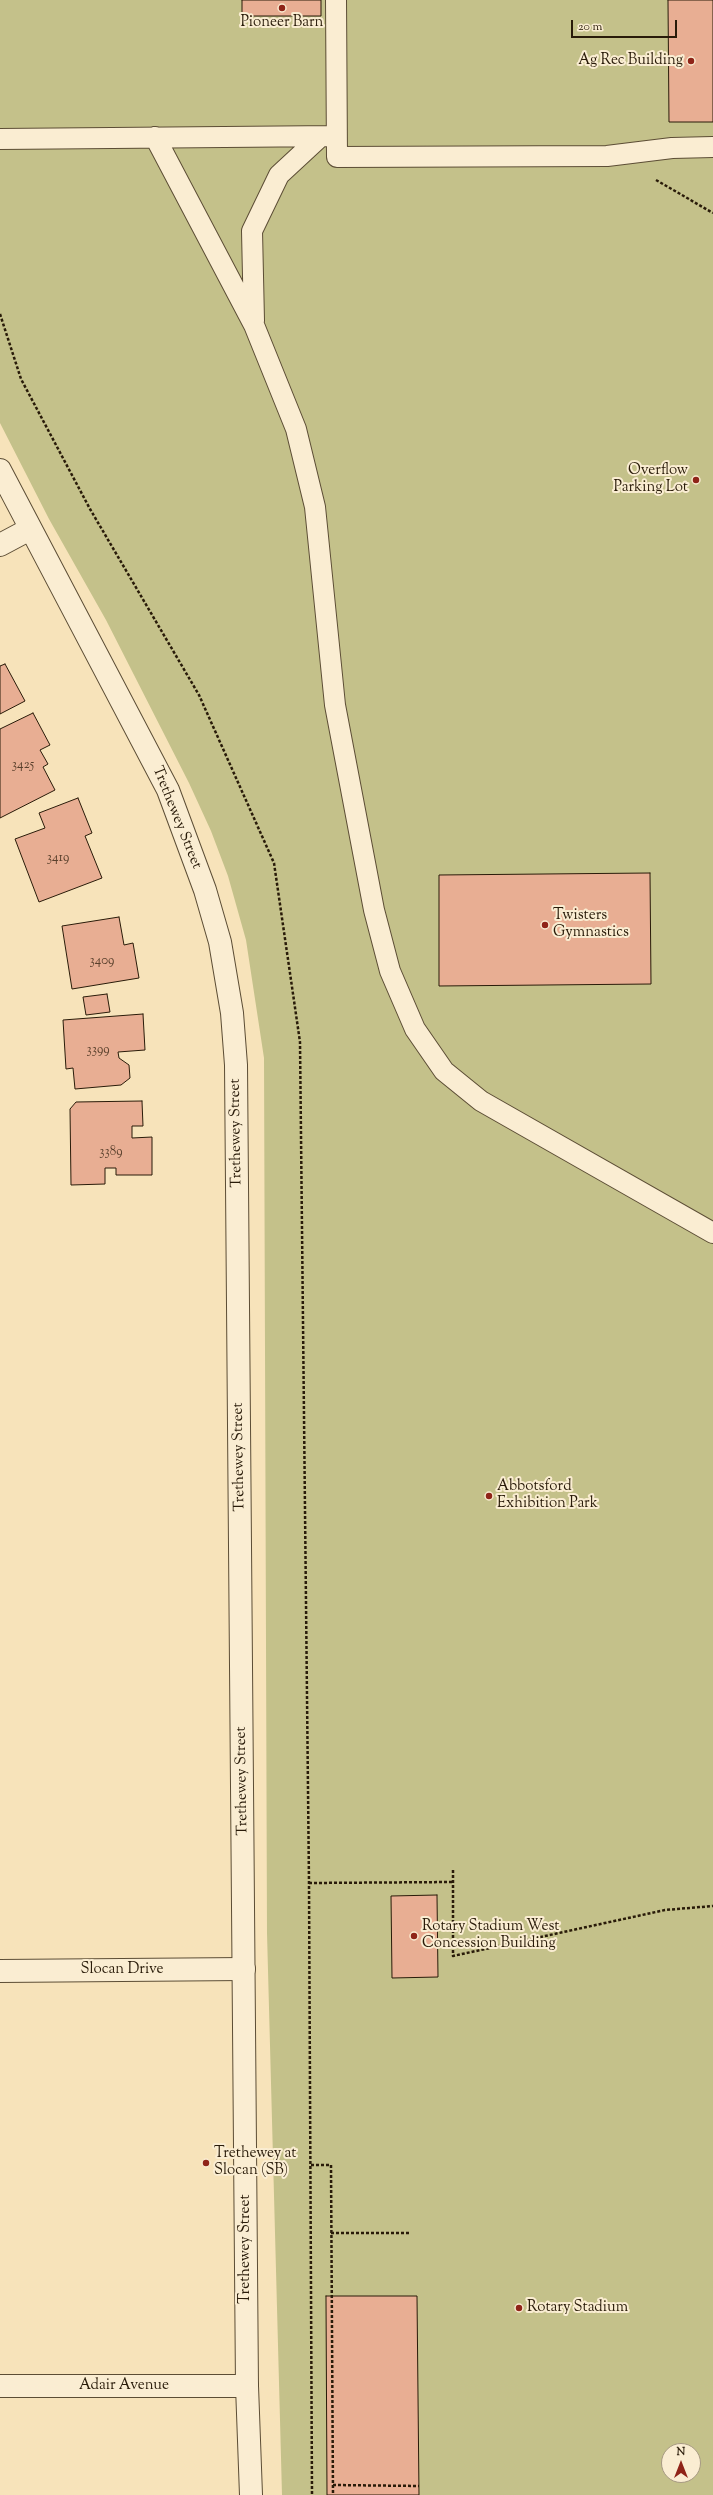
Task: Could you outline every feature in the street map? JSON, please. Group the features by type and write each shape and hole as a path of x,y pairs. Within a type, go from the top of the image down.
{"street":[{"name":"Trethewey Street","path":"0,470 168,790 202,883 218,935 232,1013 236,1065 247,2386 251,2495"},
{"path":"0,545 30,529"},
{"name":"Slocan Drive","path":"0,1971 244,1969"},
{"name":"Adair Avenue","path":"0,2386 247,2386"}],"lane":[{"path":"336,0 328,136 336,157 607,156 672,148 713,147"},
{"path":"0,139 328,136"},
{"path":"254,325 252,231 279,175 328,136"},
{"path":"155,137 254,325 296,429 315,507 335,705 374,910 390,971 416,1029 444,1071 481,1101 713,1233"}],"path":[{"path":"653,179 713,213"},
{"path":"453,1870 453,1956 665,1910 713,1906"},
{"path":"309,1883 453,1882"},
{"path":"311,2165 331,2165 333,2495"},
{"path":"331,2233 408,2233"},
{"path":"333,2485 419,2486"}],"shaded area":[{"name":"Abbotsford Exhibition Park","path":"0,0 713,0 713,2495 282,2495 267,1933 264,1058 246,940 228,876 211,831 189,783 106,620 49,519 0,423"}],"building":[{"name":"Pioneer Barn","path":"242,0 321,0 321,16 242,16"},
{"name":"Ag Rec Building","path":"668,0 713,0 713,122 669,122"},
{"path":"5,664 25,701 0,714 0,666"},
{"path":"33,713 50,745 40,750 48,764 43,767 55,790 0,818 0,729"},
{"path":"78,798 92,833 85,836 102,878 39,902 15,839 45,828 39,813"},
{"name":"Twisters Gymnastics","path":"650,873 651,984 439,986 439,875"},
{"path":"119,917 124,945 133,943 139,978 72,989 62,926"},
{"path":"107,994 110,1012 86,1015 83,997"},
{"path":"143,1014 145,1050 118,1052 119,1058 129,1065 130,1078 121,1085 75,1089 73,1068 66,1069 63,1020"},
{"path":"142,1101 143,1126 132,1126 132,1138 152,1137 152,1175 116,1175 116,1168 105,1168 105,1184 71,1185 70,1109 76,1102"},
{"name":"Rotary Stadium West Concession Building","path":"437,1895 438,1977 392,1978 391,1896"},
{"path":"326,2296 417,2296 419,2495 327,2495"}],"place":[{"name":"Pioneer Barn","path":"282,8"},
{"name":"Ag Rec Building","path":"691,61"},
{"name":"Overflow Parking Lot","path":"696,480"},
{"name":"Twisters Gymnastics","path":"545,925"},
{"name":"Abbotsford Exhibition Park","path":"489,1496"},
{"name":"Rotary Stadium West Concession Building","path":"414,1936"},
{"name":"Trethewey at Slocan (SB)","path":"206,2163"},
{"name":"Rotary Stadium","path":"519,2308"}]}
